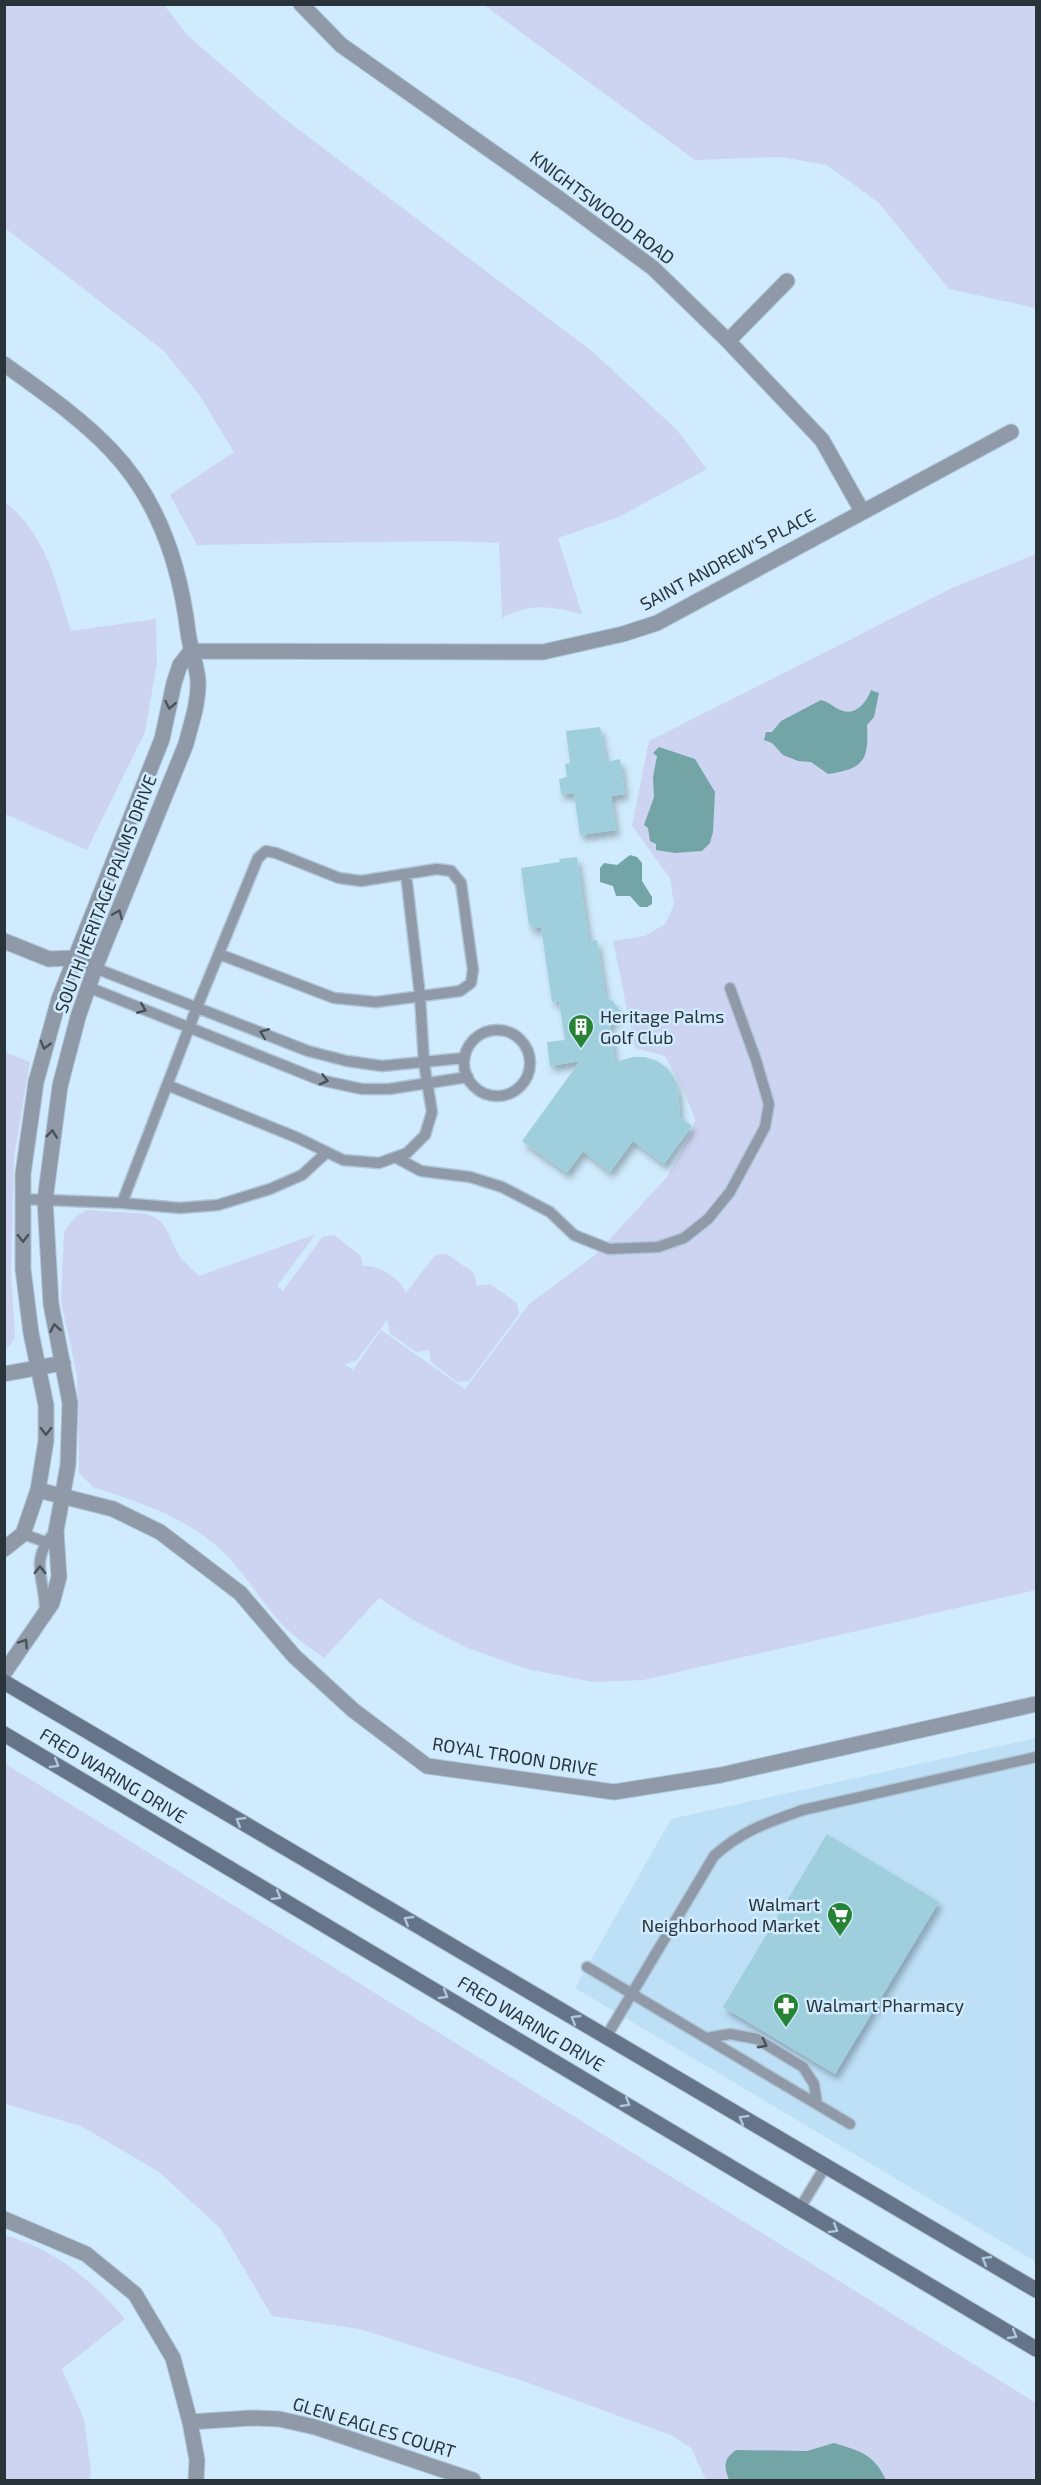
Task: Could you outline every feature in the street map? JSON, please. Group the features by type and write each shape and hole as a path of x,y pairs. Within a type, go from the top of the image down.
{"main road":[{"name":"FRED WARING DRIVE","path":"4,1682 1036,2290"},
{"name":"FRED WARING DRIVE","path":"4,1734 1036,2349"}],"street":[{"name":"KNIGHTSWOOD ROAD","path":"301,4 341,45 561,200 653,268 728,341 822,440 862,511"},
{"path":"728,341 787,281"},
{"name":"SOUTH HERITAGE PALMS DRIVE","path":"4,364 69,412 111,450 133,476 153,508 166,537 186,609 190,651 196,667 198,684 186,744 95,968 60,1086 45,1200 50,1295 70,1403 71,1426 63,1496 53,1540 57,1591 45,1614 4,1673"},
{"name":"SAINT ANDREW'S PLACE","path":"190,651 543,652 623,634 657,623 1011,432"},
{"name":"SOUTH HERITAGE PALMS DRIVE","path":"23,1534 38,1490 46,1441 46,1405 31,1333 23,1269 22,1199 25,1153 36,1082 53,1017 74,958 162,739 174,683 180,665 190,651"},
{"path":"4,941 49,959 88,987"},
{"path":"49,959 74,958 95,968"},
{"path":"4,1374 63,1363"},
{"name":"ROYAL TROON DRIVE","path":"38,1490 113,1509 160,1532 240,1593 294,1656 353,1710 427,1766 614,1792 721,1775 1036,1704"},
{"path":"4,1549 23,1534"},
{"path":"4,2219 86,2254 135,2294 172,2358 190,2422 196,2460 196,2481"},
{"name":"GLEN EAGLES COURT","path":"190,2422 251,2418 288,2421 315,2427 474,2481"}],"lane":[{"path":"122,1203 189,1027 258,858 266,852 276,853 339,878 361,881 437,869 450,871 461,883 473,970 471,983 459,991 376,1002 334,998 219,954"},
{"path":"167,1085 343,1160 379,1163 407,1153 425,1135 432,1112 424,1063 420,996 406,874"},
{"path":"95,968 308,1051 347,1061 382,1066 464,1058"},
{"path":"88,987 320,1080 362,1089 389,1089 468,1077"},
{"path":"395,1157 421,1171 470,1177 502,1187 550,1212 574,1235 609,1249 658,1247 684,1239 708,1219 730,1192 765,1127 769,1104 730,988"},
{"path":"506,1031 516,1036 528,1052 528,1074 515,1091 494,1096 474,1086 468,1077 464,1058 469,1046 485,1032 506,1031"},
{"path":"22,1199 180,1208 218,1205 270,1189 302,1175 327,1152"},
{"path":"23,1534 53,1540"},
{"path":"606,2037 714,1856 732,1840 767,1822 803,1810 1036,1757"},
{"path":"587,1967 850,2124"},
{"path":"706,2038 730,2034 757,2039 784,2055 803,2067 814,2084 817,2104"},
{"path":"800,2208 825,2167"}],"shaded area":[{"path":"4,5 164,5 188,36 282,117 593,352 676,429 707,469 619,517 558,538 582,614 541,607 523,610 502,618 499,543 448,541 197,545 170,495 234,452 200,396 164,351 5,228"},
{"path":"484,5 1036,6 1036,308 949,289 879,203 827,165 782,157 695,160"},
{"path":"4,501 31,529 40,545 54,577 71,631 156,619 157,663 145,732 87,850 5,814"},
{"path":"1036,554 1036,1590 643,1680 593,1682 527,1669 465,1647 413,1620 379,1598 324,1658 288,1630 229,1558 206,1537 160,1511 93,1487 79,1473 77,1375 61,1301 64,1232 75,1217 87,1210 147,1214 154,1217 164,1226 181,1258 199,1276 316,1234 277,1286 283,1291 322,1237 334,1235 361,1256 363,1266 382,1270 399,1282 406,1293 435,1255 447,1254 474,1273 477,1286 490,1284 517,1303 519,1314 469,1381 457,1382 431,1362 429,1350 416,1352 390,1333 387,1320 356,1361 344,1364 353,1370 381,1330 465,1389 529,1304 594,1256 667,1177 692,1132 695,1119 684,1091 665,1056 635,1048 613,941 645,936 665,924 674,905 670,878 632,826 649,741 952,588"},
{"path":"871,690 879,693 874,717 867,725 865,755 857,766 828,774 811,762 798,761 783,755 772,743 764,740 766,732 772,732 781,721 821,700 843,711 853,711 864,703"},
{"path":"659,747 695,759 715,792 713,832 710,843 702,851 675,853 656,850 656,844 650,841 648,828 644,825 654,797 653,777 657,756 653,753"},
{"path":"630,855 637,857 642,863 642,881 652,897 652,904 647,907 640,907 630,896 616,896 613,886 600,882 600,868 604,863 617,865"},
{"path":"5,1052 30,1062 14,1157 11,1273 15,1336 5,1350"},
{"path":"1036,1738 1036,2262 575,1988 671,1819"},
{"path":"4,1763 1036,2403 1036,2480 706,2480 691,2448 673,2436 526,2382 360,2329 272,2316 220,2228 159,2172 81,2126 5,2104"},
{"path":"5,2235 40,2249 71,2268 100,2292 125,2319 62,2369 84,2419 91,2473 89,2480 5,2480"},
{"path":"834,2443 851,2448 871,2459 886,2480 729,2480 727,2475 727,2460 736,2450 807,2451"}],"building":[{"path":"600,727 606,762 620,759 625,794 611,796 616,830 580,835 574,793 561,794 559,779 567,777 565,764 570,763 566,731"},
{"name":"Heritage Palms Golf Club","path":"577,857 589,941 597,940 606,999 613,1001 619,1010 618,1017 610,1023 615,1062 633,1057 645,1057 667,1068 678,1089 680,1117 692,1126 664,1164 633,1141 610,1172 583,1151 567,1173 522,1141 580,1061 550,1066 547,1042 565,1040 559,1001 552,1002 541,927 532,929 532,925 529,925 521,868"},
{"name":"Walmart Neighborhood Market","path":"827,1834 939,1902 835,2074 723,2007"}],"place":[{"name":"Heritage Palms Golf Club","path":"581,1050"},
{"name":"Walmart Neighborhood Market","path":"840,1938"},
{"name":"Walmart Pharmacy","path":"786,2029"}]}
